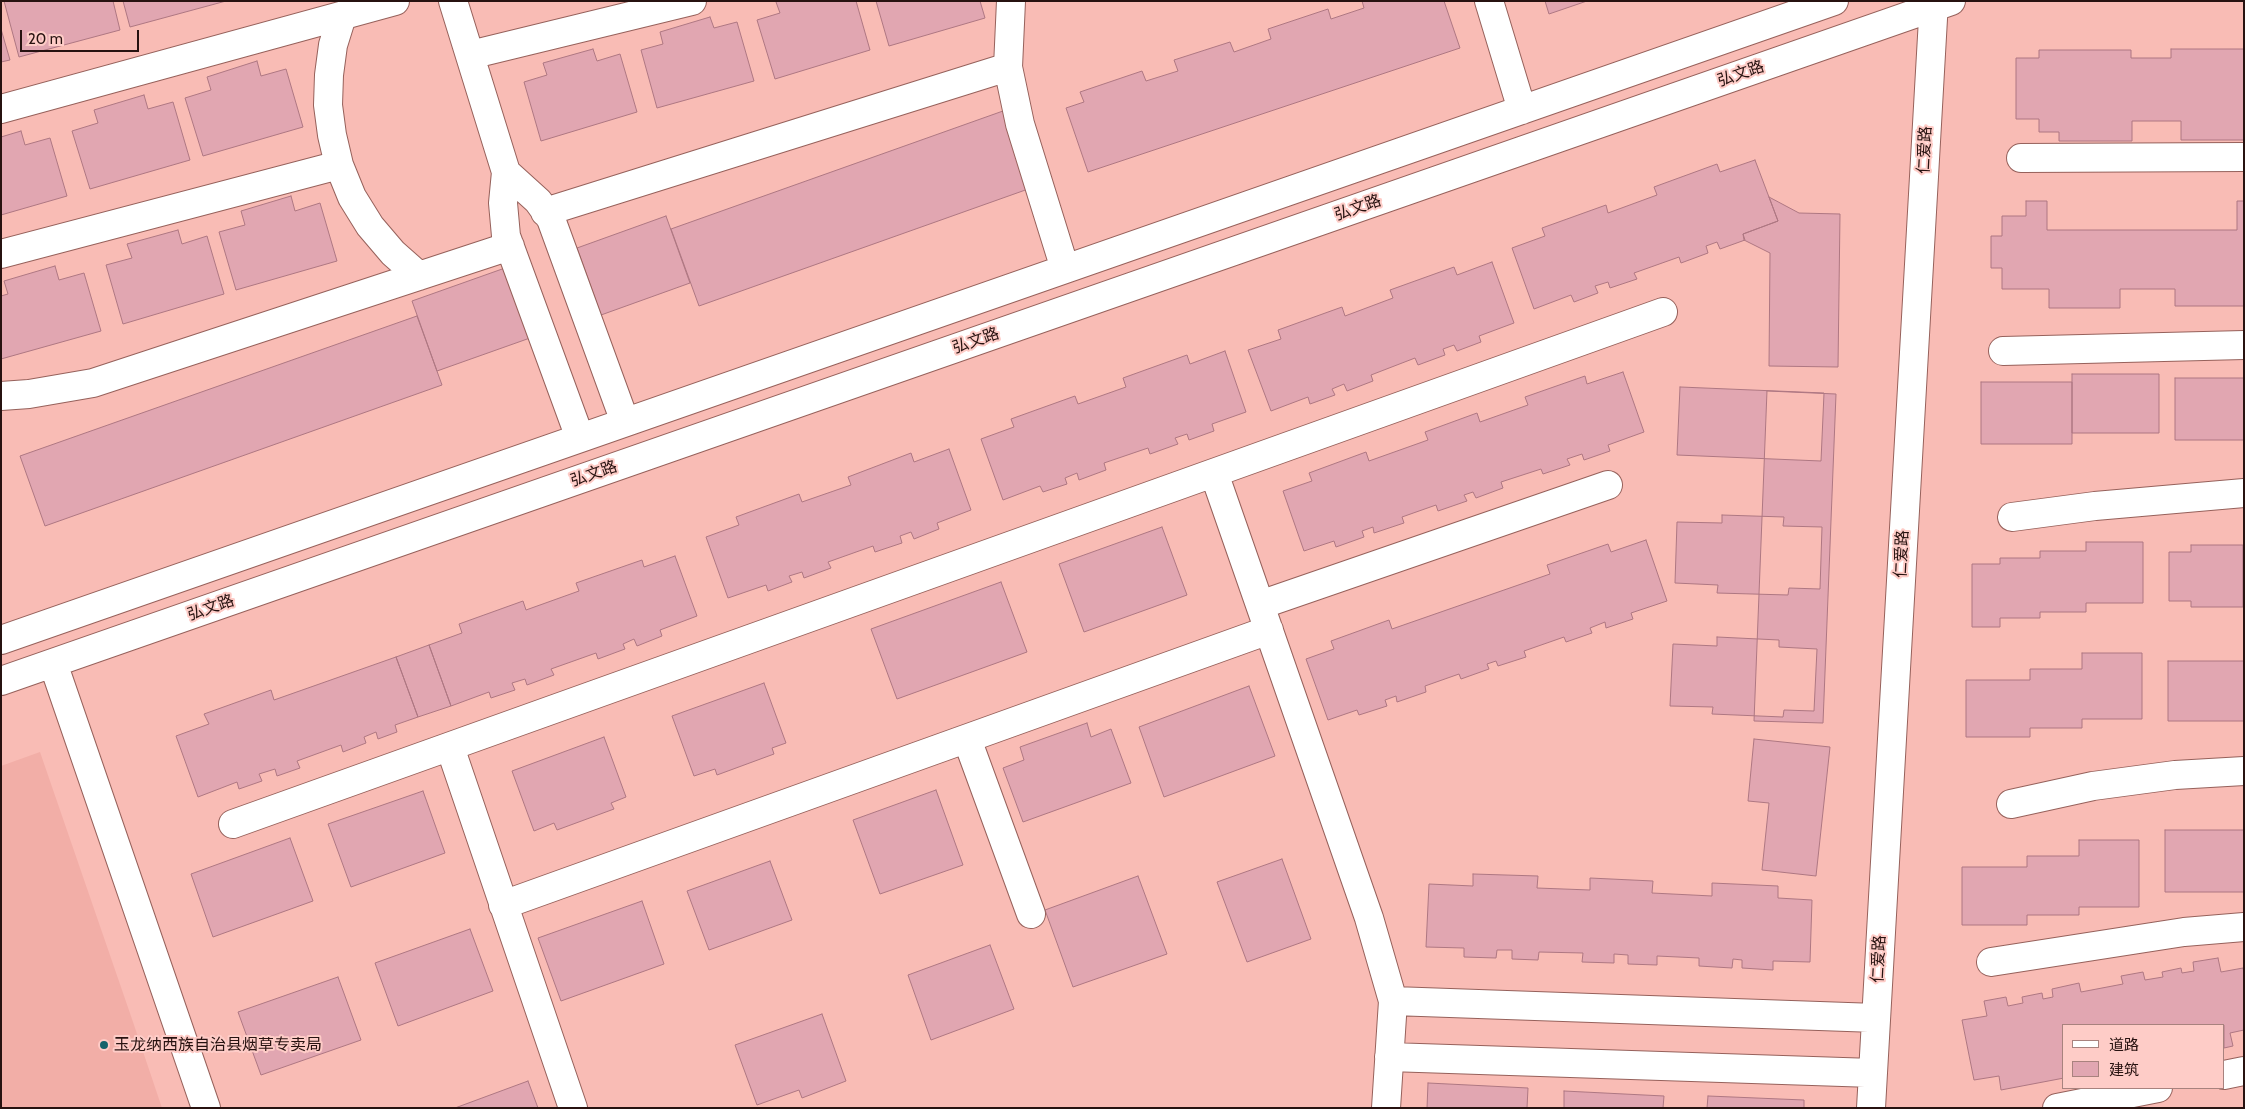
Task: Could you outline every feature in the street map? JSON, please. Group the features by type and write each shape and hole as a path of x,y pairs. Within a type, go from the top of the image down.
{"street":[{"path":"1,109 394,1"},
{"path":"453,1 506,172 503,188 503,220 510,246 580,438"},
{"path":"470,55 692,1"},
{"path":"1011,1 1008,67 1020,124 1065,269"},
{"path":"1489,1 1522,110"},
{"path":"1,640 1834,1"},
{"name":"弘文路","path":"1,681 1939,3"},
{"name":"仁爱路","path":"1871,1108 1939,3"},
{"path":"342,16 334,45 328,90 332,135 339,165 352,197 370,226 393,253 419,276"},
{"path":"545,212 1008,67"},
{"path":"2021,158 2244,158"},
{"path":"1,254 339,165"},
{"path":"506,172 523,186 551,219 625,422"},
{"path":"1,396 29,394 93,384 510,246"},
{"path":"233,824 1663,312"},
{"path":"2003,351 2244,345"},
{"path":"1214,473 1369,918 1393,1001 1386,1108"},
{"path":"1260,605 1608,485"},
{"path":"2012,517 2095,506 2244,493"},
{"path":"503,905 1269,630"},
{"path":"53,663 206,1108"},
{"path":"967,739 1031,914"},
{"path":"450,747 573,1108"},
{"path":"2011,804 2092,786 2175,775 2244,771"},
{"path":"1991,962 2184,932 2244,927"},
{"path":"1393,1001 1876,1018"},
{"path":"1389,1057 1873,1073"},
{"path":"2225,1075 2244,1071"},
{"path":"2058,1108 2153,1089"}],"shaded area":[{"path":"40,752 162,1108 1,1108 1,766"}],"building":[{"path":"4,1 113,1 120,30 19,57"},
{"path":"123,1 226,1 130,27"},
{"path":"779,1 856,1 870,50 775,79 757,20 780,13 776,2"},
{"path":"876,1 980,1 985,18 889,46"},
{"path":"1362,1 1444,1 1460,48 1088,172 1066,108 1084,102 1080,92 1142,71 1146,81 1178,71 1174,60 1230,42 1234,52 1271,39 1268,29 1328,9 1331,19 1364,8"},
{"path":"1545,1 1587,1 1549,14"},
{"path":"710,17 714,28 737,22 754,81 657,108 641,50 663,44 660,32"},
{"path":"1,29 10,60 1,62"},
{"path":"593,49 597,61 620,54 637,112 541,141 524,82 547,75 543,63"},
{"path":"2171,49 2244,49 2244,140 2181,140 2181,121 2132,121 2132,141 2059,141 2059,132 2039,132 2039,119 2016,119 2016,58 2039,58 2039,50 2131,50 2131,58 2171,58"},
{"path":"257,61 261,76 286,69 303,127 203,156 185,98 211,90 207,77"},
{"path":"144,95 148,109 173,102 190,160 90,189 72,131 98,123 94,110"},
{"path":"1003,111 1031,188 699,306 671,229"},
{"path":"21,131 25,145 50,138 67,196 1,215 1,137"},
{"path":"1755,160 1778,221 1743,234 1745,240 1720,249 1717,242 1706,246 1708,253 1681,263 1679,257 1634,273 1637,279 1610,288 1608,282 1595,286 1598,293 1574,302 1571,295 1534,309 1512,248 1545,236 1542,228 1606,205 1608,213 1657,195 1654,187 1717,164 1720,172"},
{"path":"291,196 295,211 320,203 337,261 236,290 219,232 245,225 241,211"},
{"path":"1769,197 1799,213 1840,214 1838,367 1769,366 1770,253 1744,240 1743,234 1778,221"},
{"path":"2026,201 2047,201 2047,230 2237,230 2237,201 2244,201 2244,306 2175,306 2175,289 2120,289 2120,308 2049,308 2049,289 2002,289 2002,268 1991,268 1991,236 2002,236 2002,216 2026,216"},
{"path":"666,216 690,283 601,315 577,248"},
{"path":"178,230 182,244 207,236 224,294 123,324 106,265 132,258 127,244"},
{"path":"1492,262 1514,323 1479,336 1481,342 1457,351 1454,345 1443,349 1445,355 1418,365 1415,358 1371,375 1373,381 1347,391 1344,384 1332,389 1335,395 1310,404 1308,397 1271,411 1248,350 1281,339 1278,330 1342,307 1345,316 1393,298 1390,290 1454,267 1457,275"},
{"path":"55,266 59,280 84,273 101,331 1,359 1,296 8,294 4,281"},
{"path":"505,268 530,338 437,371 412,301"},
{"path":"417,316 442,385 45,526 20,456"},
{"path":"1225,351 1246,412 1212,424 1214,431 1189,440 1187,434 1175,438 1178,444 1150,454 1148,448 1104,463 1106,470 1079,480 1077,473 1065,478 1067,484 1043,492 1040,486 1003,500 981,439 1014,427 1011,419 1075,396 1078,404 1126,387 1123,378 1187,355 1190,364"},
{"path":"1623,372 1644,432 1608,445 1610,451 1584,460 1582,454 1567,459 1570,465 1543,474 1541,469 1501,482 1503,488 1476,498 1473,492 1464,495 1467,501 1438,511 1436,505 1402,517 1404,523 1374,533 1373,527 1362,531 1364,537 1336,547 1334,541 1304,551 1283,491 1312,481 1309,473 1366,452 1369,461 1428,440 1425,432 1477,413 1480,422 1528,405 1525,397 1585,376 1587,384"},
{"path":"2072,374 2159,374 2159,433 2072,433"},
{"path":"2175,378 2244,378 2244,440 2175,440"},
{"path":"1981,382 2072,382 2072,444 1981,444"},
{"path":"1680,387 1824,393 1821,461 1677,455"},
{"path":"1767,391 1836,394 1823,723 1754,721"},
{"path":"949,449 971,510 937,523 939,529 914,539 911,532 900,536 902,543 875,552 873,546 828,562 831,568 804,578 802,572 789,576 792,582 768,591 766,585 728,598 706,537 739,525 736,517 799,494 802,502 851,485 848,477 911,453 914,462"},
{"path":"1722,515 1784,517 1783,526 1822,527 1820,589 1789,588 1788,595 1717,593 1718,585 1675,583 1677,522 1722,523"},
{"path":"1162,527 1187,595 1084,632 1059,564"},
{"path":"1646,540 1667,601 1631,613 1633,619 1606,628 1605,622 1590,628 1592,633 1566,642 1564,637 1524,651 1526,657 1498,666 1496,661 1487,664 1489,669 1461,679 1459,674 1425,686 1426,692 1397,702 1396,696 1385,700 1387,706 1359,715 1357,710 1328,720 1306,659 1334,649 1331,641 1389,620 1392,629 1550,574 1547,565 1608,544 1611,552"},
{"path":"2086,542 2143,542 2143,603 2086,603 2086,612 2040,612 2040,618 2000,618 2000,627 1972,627 1972,564 2000,564 2000,558 2040,558 2040,551 2086,551"},
{"path":"2191,545 2243,545 2243,607 2191,607 2191,601 2169,601 2169,552 2191,552"},
{"path":"675,556 697,616 660,630 662,636 637,646 634,639 623,644 625,649 598,659 596,653 551,669 554,675 527,685 525,679 512,683 515,690 491,698 489,692 451,706 429,645 462,633 459,624 523,601 526,610 579,591 576,583 642,560 644,567"},
{"path":"1001,582 1027,652 897,699 871,629"},
{"path":"1717,637 1779,640 1779,647 1817,649 1814,711 1784,710 1783,717 1712,714 1713,707 1670,706 1673,644 1717,646"},
{"path":"429,645 451,706 418,717 396,657"},
{"path":"2082,653 2142,653 2142,719 2082,719 2082,728 2030,728 2030,737 1966,737 1966,680 2030,680 2030,669 2082,669"},
{"path":"396,657 418,717 395,725 397,732 378,739 376,732 364,737 366,743 343,752 341,745 297,761 300,768 277,776 275,769 259,774 262,781 239,789 237,782 198,797 176,736 209,724 204,714 271,690 274,700"},
{"path":"2168,661 2244,661 2244,721 2168,721"},
{"path":"764,683 786,743 772,748 774,754 717,775 715,769 694,776 672,716"},
{"path":"1249,686 1275,756 1164,797 1139,727"},
{"path":"1087,723 1091,737 1111,729 1131,783 1023,822 1003,768 1024,760 1020,747"},
{"path":"604,737 626,797 611,803 614,809 557,830 554,823 534,831 512,771"},
{"path":"1754,739 1830,747 1816,876 1762,870 1769,803 1748,801"},
{"path":"936,790 963,865 880,894 853,820"},
{"path":"423,791 445,853 351,887 328,824"},
{"path":"2165,830 2244,830 2244,892 2165,892"},
{"path":"290,838 313,901 213,937 191,874"},
{"path":"2079,840 2139,840 2139,907 2079,907 2079,915 2027,915 2027,925 1962,925 1962,867 2027,867 2027,856 2079,856"},
{"path":"1282,859 1311,939 1247,962 1217,882"},
{"path":"770,861 792,920 709,950 687,891"},
{"path":"1473,874 1538,876 1537,888 1590,890 1590,878 1653,881 1652,893 1712,896 1712,883 1778,886 1778,898 1812,900 1810,962 1773,961 1773,970 1742,968 1742,960 1733,959 1732,968 1699,966 1699,958 1657,956 1657,965 1628,964 1628,955 1614,954 1614,963 1582,962 1583,953 1539,952 1538,960 1512,959 1512,950 1497,950 1496,958 1464,957 1464,948 1426,947 1429,884 1473,886"},
{"path":"1138,876 1167,954 1073,987 1045,910"},
{"path":"642,901 664,964 561,1001 538,938"},
{"path":"470,929 493,991 398,1026 375,963"},
{"path":"990,945 1014,1009 931,1040 908,975"},
{"path":"2218,958 2221,972 2243,968 2244,1030 2230,1033 2233,1046 2225,1048 2225,1024 2062,1024 2062,1078 2001,1090 1999,1076 1974,1080 1962,1020 1987,1016 1984,1001 2006,997 2008,1006 2023,1003 2022,997 2042,993 2043,999 2053,997 2052,989 2079,983 2081,992 2123,984 2121,976 2143,972 2145,980 2163,977 2162,972 2181,968 2182,973 2194,971 2193,962"},
{"path":"338,977 361,1040 261,1075 238,1012"},
{"path":"822,1014 846,1081 802,1098 799,1090 757,1105 735,1045"},
{"path":"528,1081 538,1108 455,1108"},
{"path":"1428,1083 1528,1088 1527,1108 1427,1108"},
{"path":"1564,1091 1664,1096 1663,1108 1564,1108"},
{"path":"1708,1096 1804,1100 1804,1108 1707,1108"}],"place":[{"name":"玉龙纳西族自治县烟草专卖局","path":"104,1045"}]}
